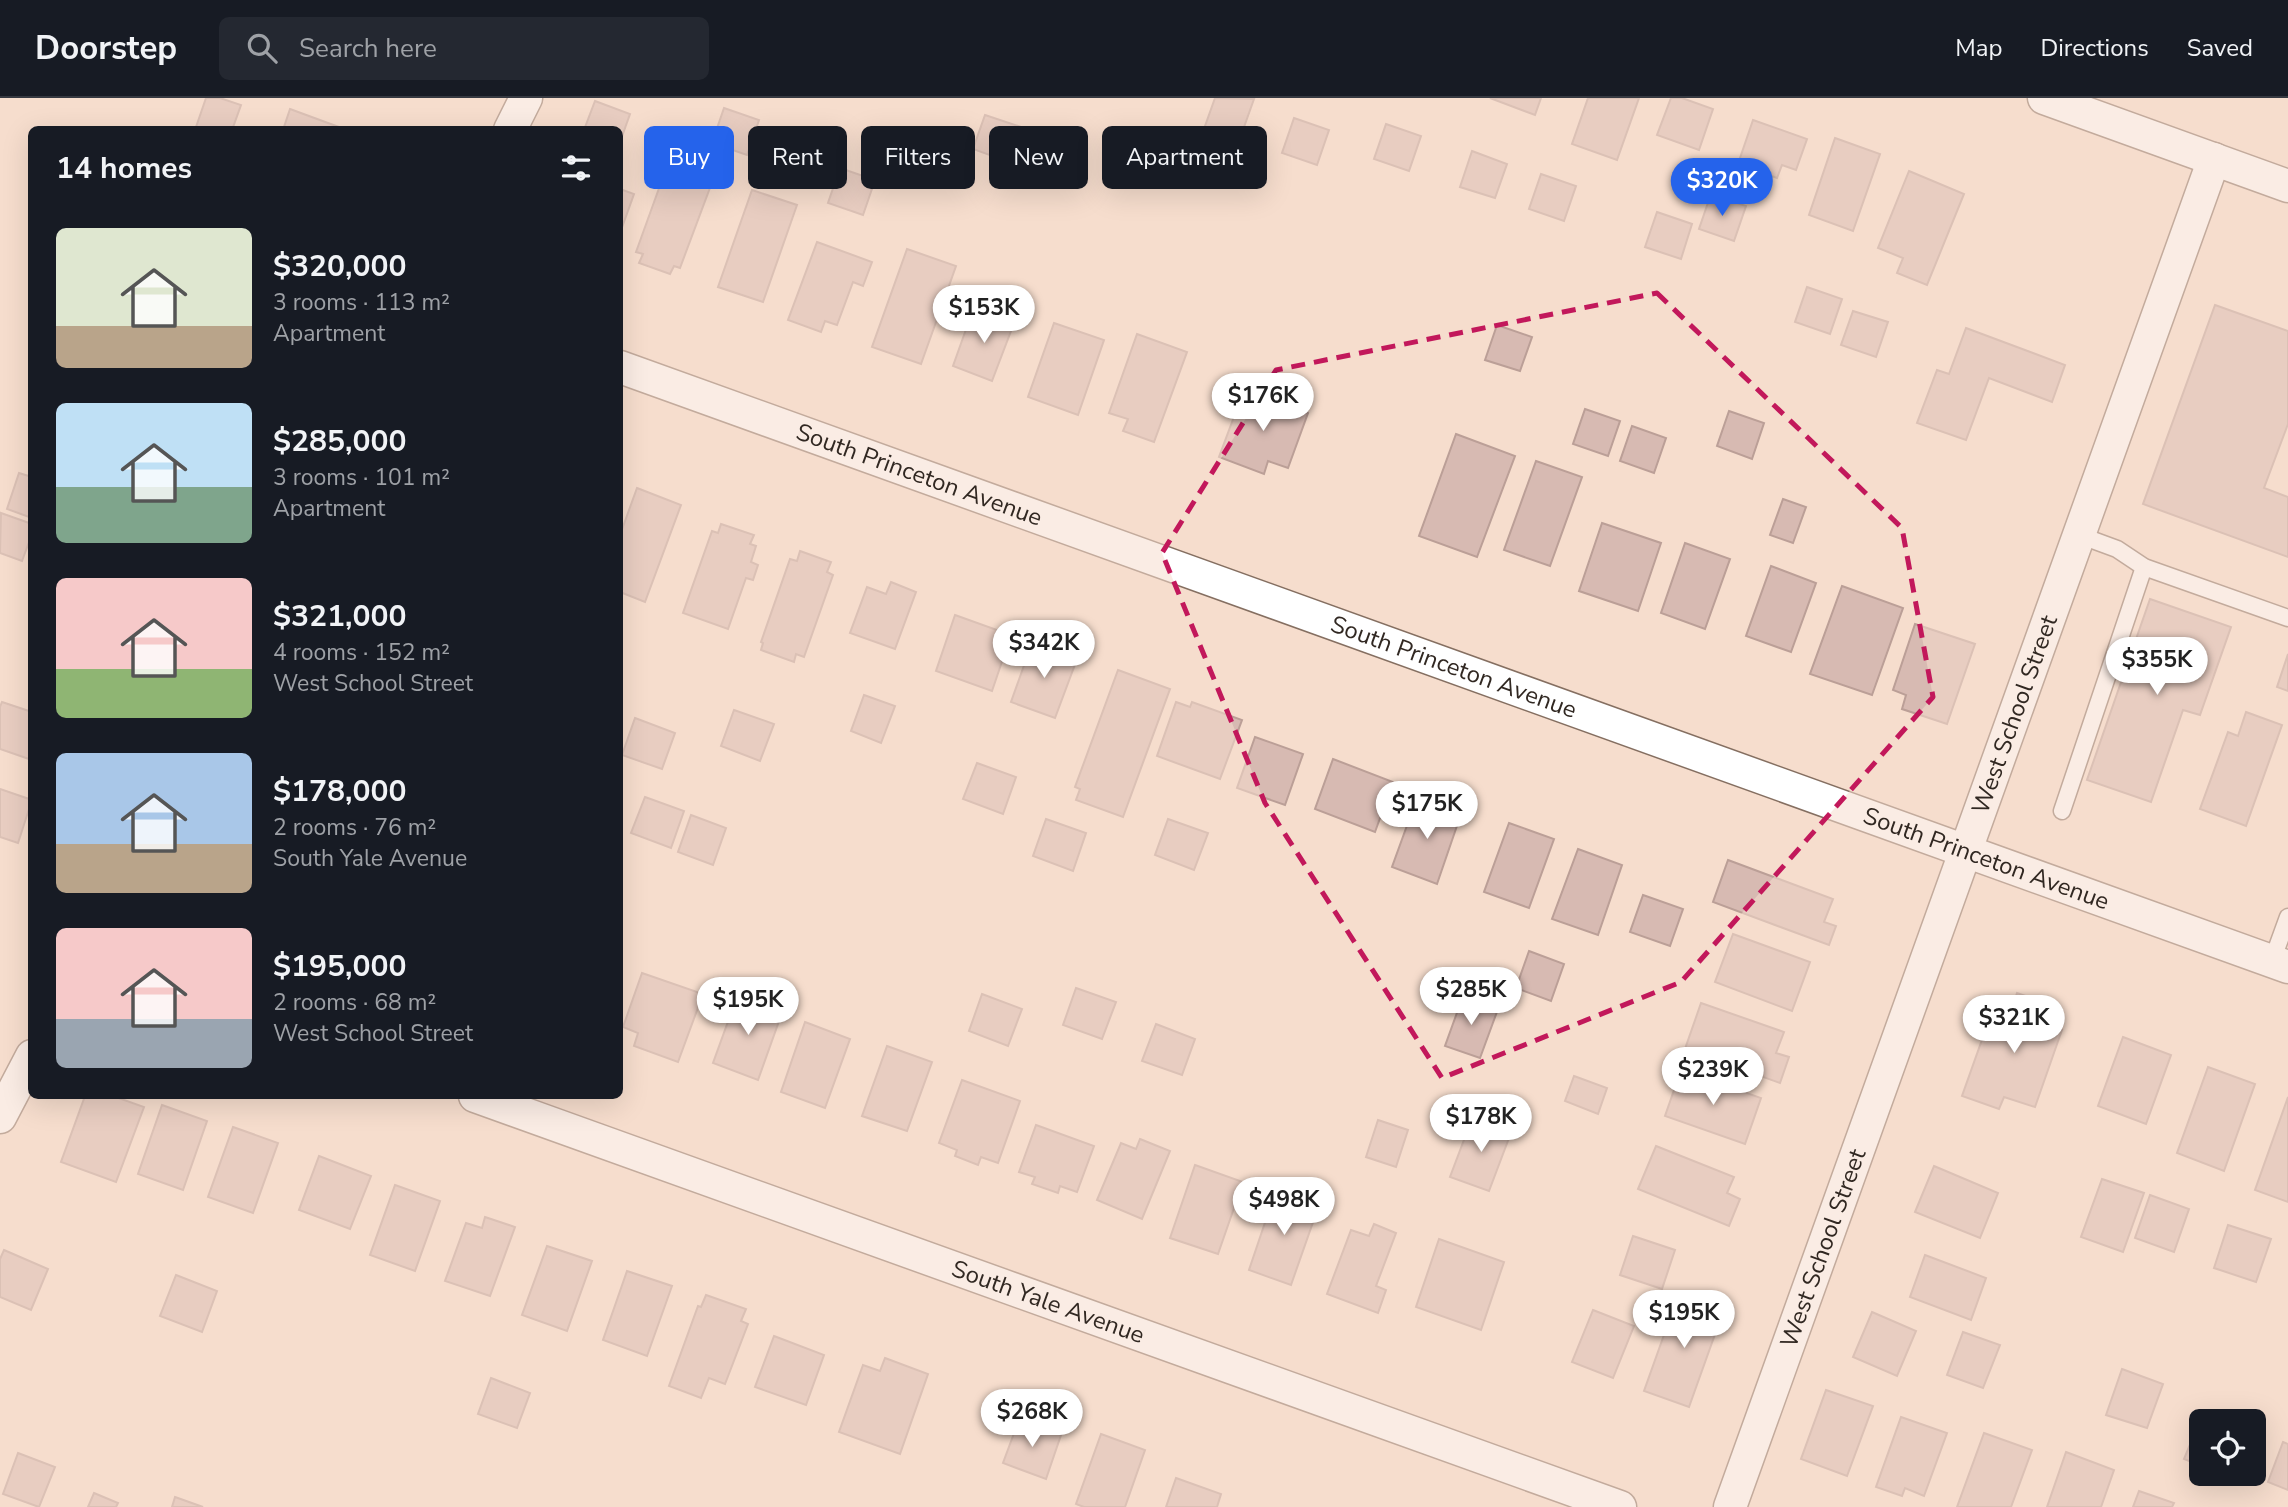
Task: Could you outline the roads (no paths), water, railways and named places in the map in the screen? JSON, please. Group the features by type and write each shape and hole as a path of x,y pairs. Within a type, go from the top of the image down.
{"street":[{"path":"512,126 526,98"},
{"path":"2045,98 2288,186"},
{"name":"West School Street","path":"1730,1507 2214,159"},
{"name":"South Princeton Avenue","path":"623,368 2280,964"},
{"path":"0,1117 28,1064"},
{"name":"South Yale Avenue","path":"483,1099 1587,1501 1620,1507"}],"lane":[{"path":"2079,535 2117,549 2144,567 2288,618"},
{"path":"2062,811 2144,567"},
{"path":"2280,964 2288,917"}]}
